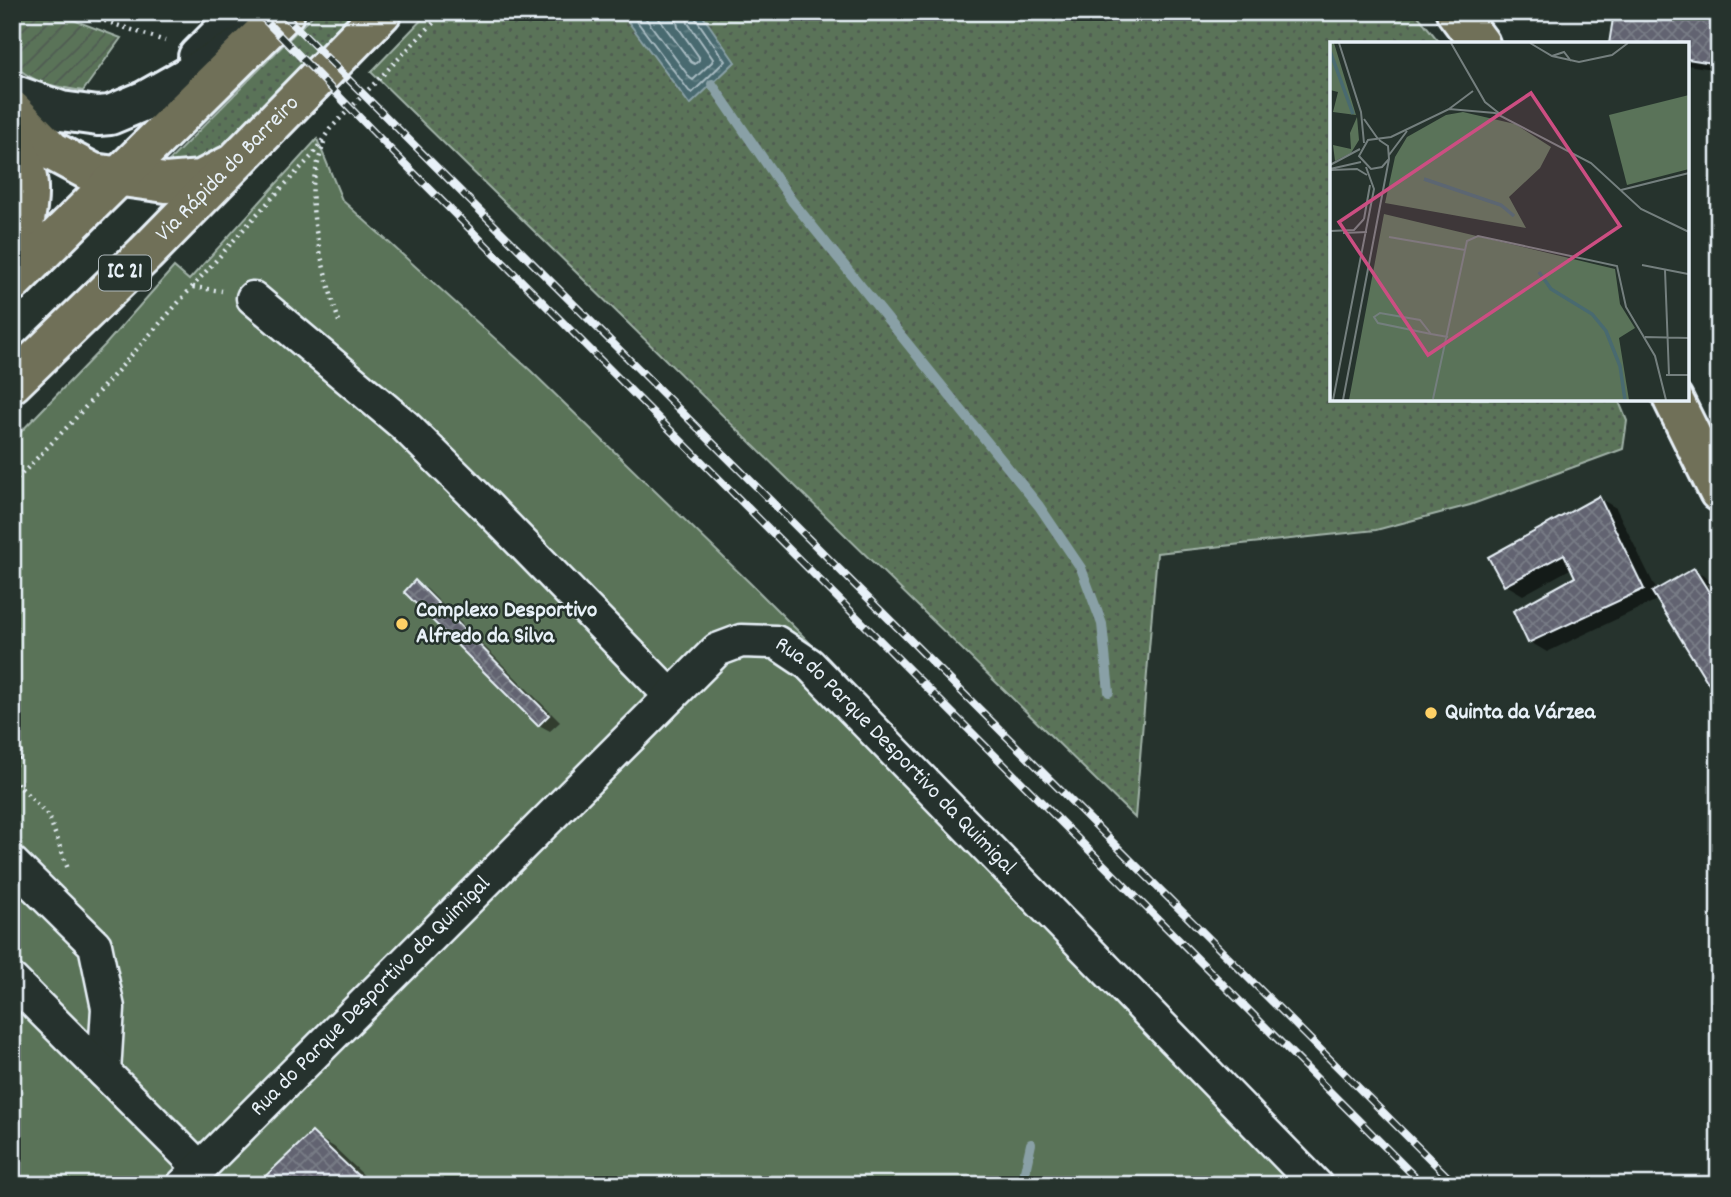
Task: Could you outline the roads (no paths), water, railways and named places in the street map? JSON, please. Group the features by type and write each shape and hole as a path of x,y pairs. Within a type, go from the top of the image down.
{"main road":[{"name":"Via Rápida do Barreiro","path":"12,383 237,161 382,12"},
{"path":"12,282 120,176 263,20"},
{"path":"12,110 52,150 93,173 166,183 201,180 237,161"},
{"path":"12,136 29,187 18,253 12,262"},
{"path":"1675,401 1719,492"}],"street":[{"path":"12,94 61,111 110,115 146,100 170,86 263,20"},
{"path":"253,298 404,425 671,696"},
{"name":"Rua do Parque Desportivo da Quimigal","path":"191,1176 717,650 741,642 776,642 809,664 1316,1185"},
{"path":"12,863 95,945 108,1008 104,1072"},
{"path":"12,980 104,1072 191,1176"}],"water":[{"path":"621,12 700,12 735,62 690,105"}],"waterway":[{"path":"712,84 792,201 1039,506 1081,568 1102,624 1109,692"},
{"path":"1022,1185 1031,1144"}],"railway":[{"path":"257,12 397,156 1423,1185"},
{"path":"281,12 1456,1185"}],"place":[{"name":"Complexo Desportivo Alfredo da Silva","path":"402,624"},
{"name":"Quinta da Várzea","path":"1431,713"}]}
